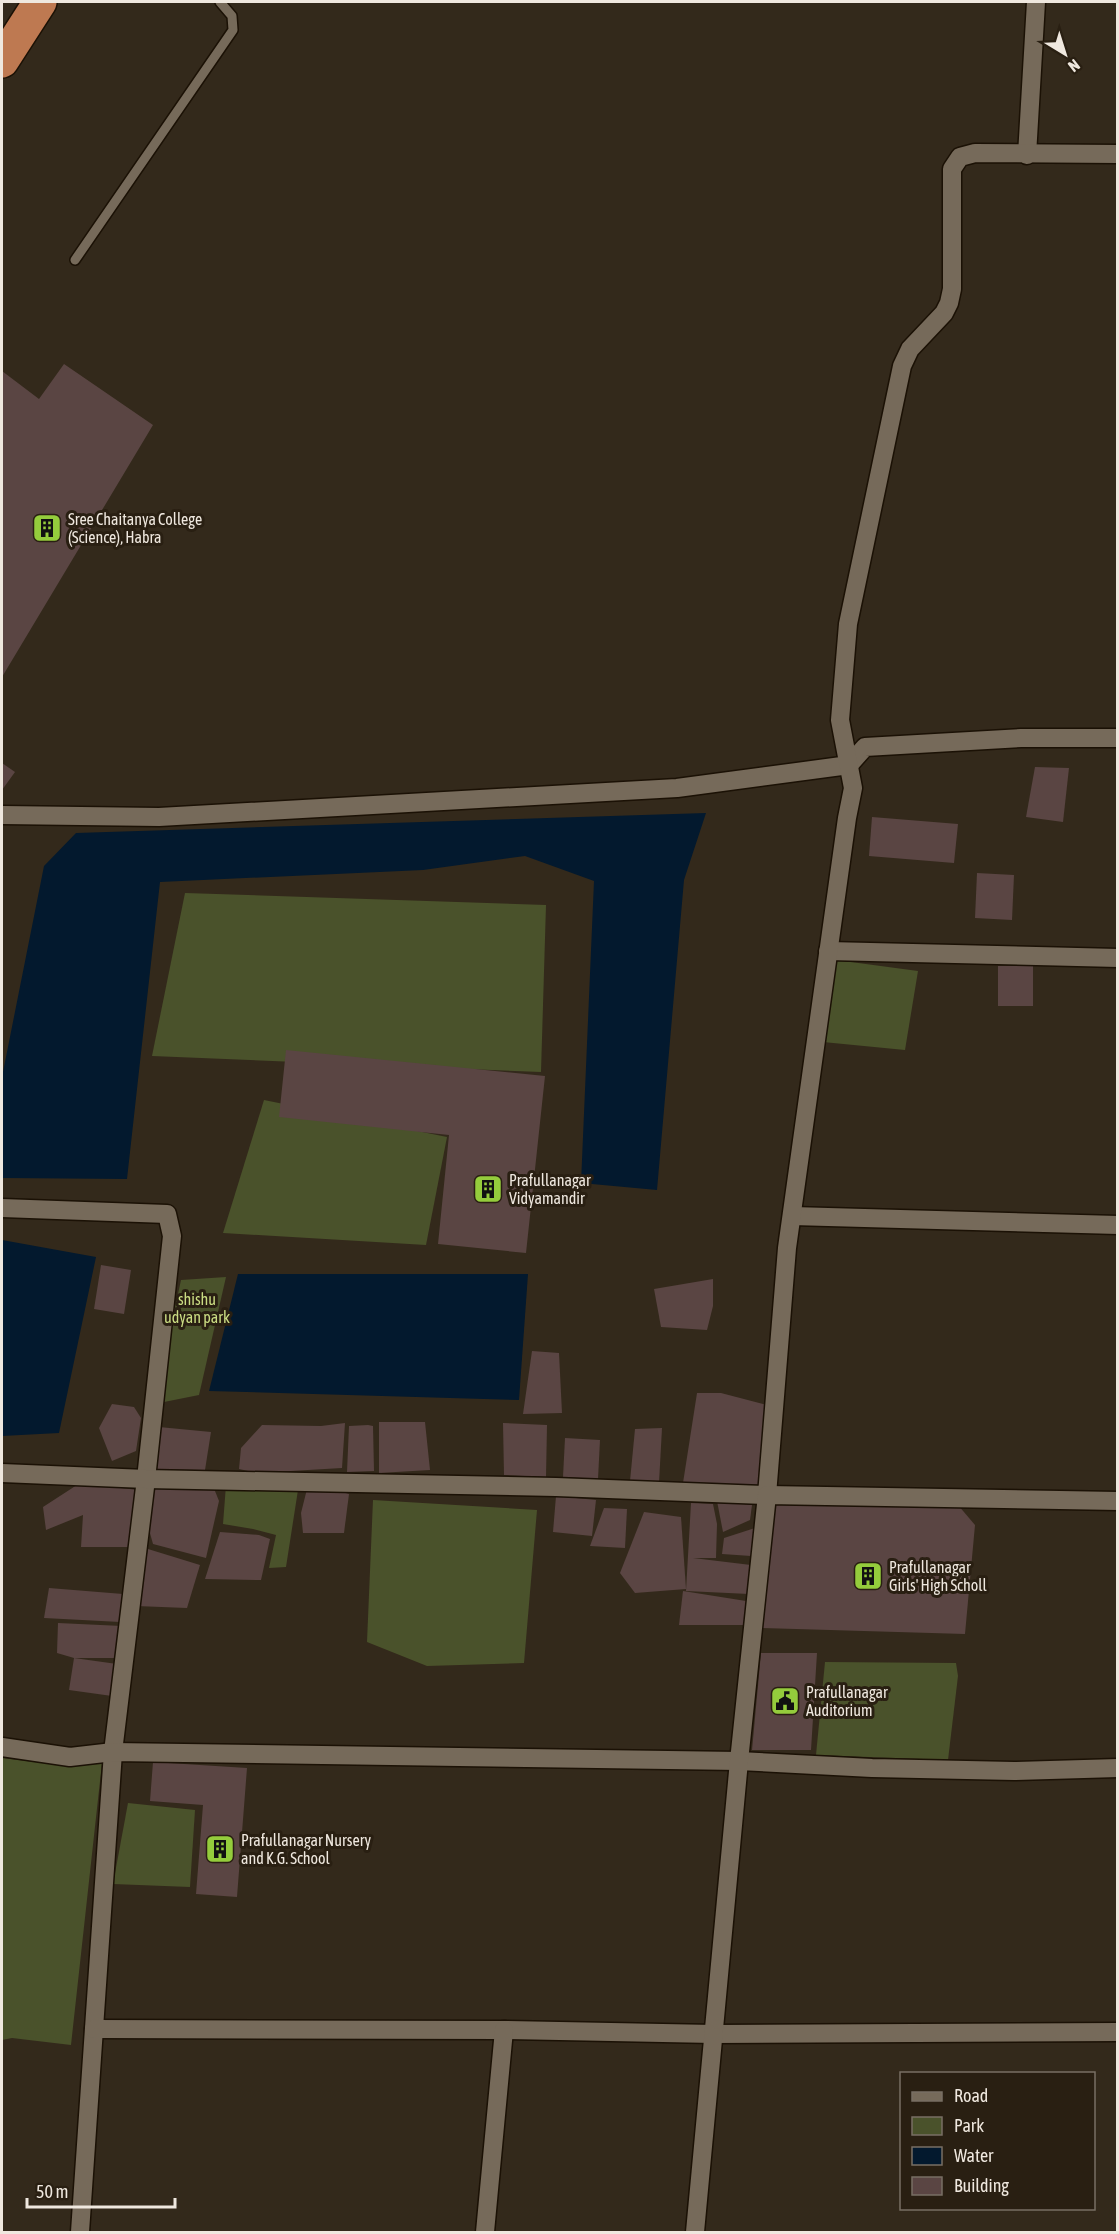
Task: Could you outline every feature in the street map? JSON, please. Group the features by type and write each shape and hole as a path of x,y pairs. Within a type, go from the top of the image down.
{"highway":[{"path":"2,61 40,2"}],"street":[{"path":"1028,155 1036,2"},
{"path":"695,2232 739,1761 767,1495 786,1260 828,951 853,788 840,720 848,624 902,366 910,349 944,313 952,289 952,169 960,157 975,153 1118,154"},
{"path":"2,815 159,817 676,788 849,765 865,747 1021,738 1118,738"},
{"path":"828,951 1118,958"},
{"path":"2,1208 167,1214 172,1236 113,1752 80,2232"},
{"path":"792,1216 1118,1225"},
{"path":"2,1473 146,1479 556,1486 767,1495 1118,1501"},
{"path":"2,1747 70,1757 113,1752 739,1761 872,1768 1014,1771 1118,1768"},
{"path":"94,2029 504,2030 714,2034 1118,2032"},
{"path":"485,2232 504,2030"}],"lane":[{"path":"75,260 233,30 232,16 220,2"}],"green space":[{"path":"185,893 546,905 541,1072 152,1056"},
{"path":"836,960 918,971 905,1050 823,1042"},
{"path":"264,1100 447,1137 426,1245 223,1233"},
{"name":"shishu udyan park","path":"226,1277 199,1395 154,1404 181,1280"},
{"path":"226,1485 298,1490 286,1567 269,1568 276,1535 223,1524"},
{"path":"373,1500 537,1510 524,1663 427,1666 367,1642"},
{"path":"825,1662 956,1663 958,1676 948,1760 816,1755"},
{"path":"2,1758 59,1765 102,1763 71,2045 12,2038 2,2040"},
{"path":"128,1803 195,1810 190,1887 113,1884"}],"water":[{"path":"706,813 684,880 657,1190 581,1183 594,881 525,856 423,870 160,882 127,1179 2,1178 2,1077 44,866 76,833"},
{"path":"2,1240 96,1257 59,1433 2,1436"},
{"path":"238,1274 528,1274 519,1400 209,1391"}],"building":[{"name":"Sree Chaitanya College (Science), Habra","path":"64,364 153,425 2,677 2,371 39,399"},
{"path":"2,763 15,772 2,790"},
{"path":"1035,767 1069,768 1063,822 1026,817"},
{"path":"872,817 958,824 954,863 869,856"},
{"path":"977,873 1014,875 1012,920 975,918"},
{"path":"998,966 1033,966 1033,1006 998,1006"},
{"name":"Prafullanagar Vidyamandir","path":"286,1050 545,1076 526,1253 438,1244 449,1135 279,1117"},
{"path":"101,1265 131,1270 124,1314 94,1309"},
{"path":"713,1279 713,1306 707,1330 661,1327 654,1289"},
{"path":"532,1351 559,1353 562,1413 523,1414"},
{"path":"697,1393 721,1393 767,1405 758,1485 683,1483"},
{"path":"112,1404 134,1407 141,1418 136,1451 112,1461 99,1428"},
{"path":"379,1422 425,1422 430,1470 379,1473"},
{"path":"345,1423 342,1468 257,1473 239,1469 241,1448 262,1425 321,1426"},
{"path":"503,1423 547,1425 546,1477 504,1475"},
{"path":"349,1426 373,1426 374,1471 347,1472"},
{"path":"159,1427 211,1432 205,1470 153,1469"},
{"path":"662,1428 659,1483 630,1481 635,1429"},
{"path":"565,1438 600,1440 598,1479 563,1477"},
{"path":"80,1483 138,1490 131,1547 81,1547 83,1515 46,1530 43,1507"},
{"path":"213,1486 219,1501 206,1558 153,1544 148,1526 152,1487"},
{"path":"330,1488 349,1494 344,1533 303,1533 301,1513 307,1489"},
{"path":"556,1496 596,1500 592,1536 553,1532"},
{"path":"717,1501 752,1505 750,1520 723,1532"},
{"name":"Prafullanagar Girls' High Scholl","path":"774,1502 958,1505 975,1525 965,1634 760,1628"},
{"path":"691,1503 713,1504 717,1524 716,1558 693,1558 751,1565 749,1594 686,1591"},
{"path":"604,1508 627,1509 625,1548 590,1546"},
{"path":"644,1512 681,1517 686,1589 635,1593 620,1573"},
{"path":"755,1528 751,1556 722,1554 724,1538"},
{"path":"220,1532 259,1535 270,1539 261,1580 205,1579"},
{"path":"148,1549 200,1565 187,1608 136,1606"},
{"path":"49,1588 123,1594 120,1622 44,1618"},
{"path":"683,1591 746,1601 746,1625 679,1625"},
{"path":"58,1623 122,1626 117,1658 74,1658 57,1653"},
{"name":"Prafullanagar Auditorium","path":"761,1653 817,1653 811,1750 752,1750"},
{"path":"74,1658 117,1664 112,1696 69,1690"},
{"name":"Prafullanagar Nursery and K.G. School","path":"153,1762 247,1768 237,1897 196,1894 203,1805 150,1801"}],"place":[{"name":"Sree Chaitanya College (Science), Habra","path":"47,528"},
{"name":"Prafullanagar Vidyamandir","path":"488,1189"},
{"name":"Prafullanagar Girls' High Scholl","path":"868,1576"},
{"name":"Prafullanagar Auditorium","path":"785,1701"},
{"name":"Prafullanagar Nursery and K.G. School","path":"220,1849"}]}
